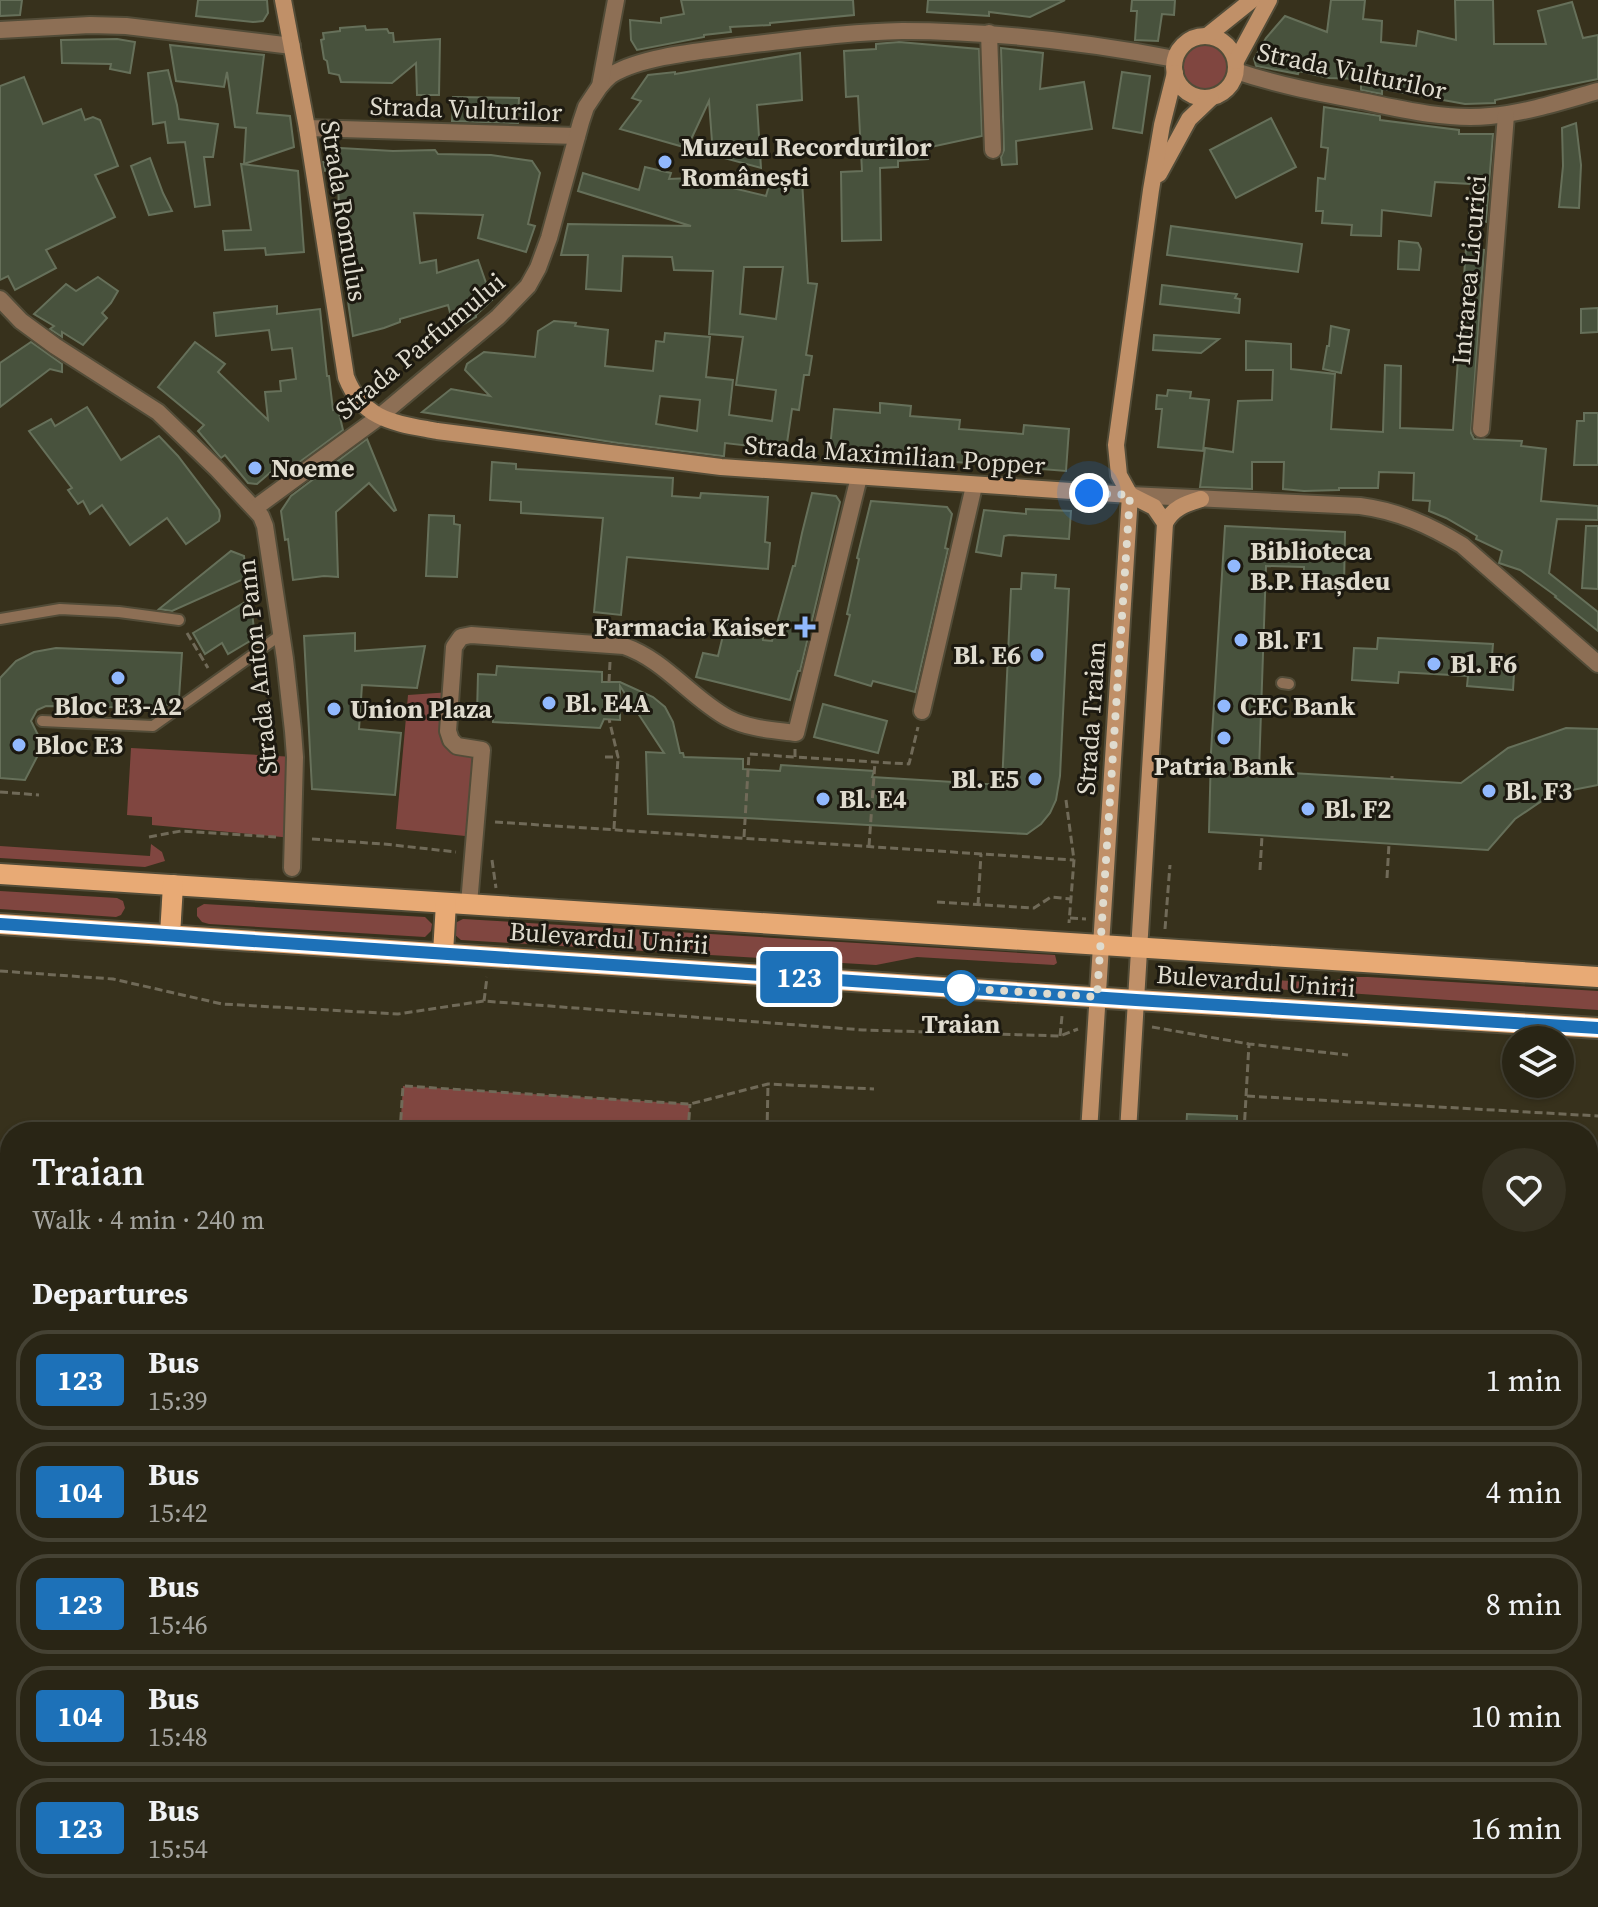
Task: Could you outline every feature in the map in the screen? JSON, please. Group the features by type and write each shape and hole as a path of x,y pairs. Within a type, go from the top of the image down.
{"main road":[{"name":"Bulevardul Unirii","path":"0,874 1598,977"},
{"path":"170,935 173,885"},
{"path":"443,953 446,903"},
{"name":"Bulevardul Unirii","path":"0,924 1598,1028"}],"street":[{"name":"Strada Romulus","path":"283,0 307,128 346,377 356,398 379,417"},
{"name":"Strada Parfumului","path":"255,508 379,417 498,317 528,286 549,238 586,107 600,86 616,0"},
{"path":"1207,36 1252,0"},
{"path":"1236,66 1226,43 1207,36 1187,42 1180,49 1175,66 1178,82 1184,90 1201,98 1220,95 1234,80 1236,66 1269,0"},
{"path":"0,30 126,26 292,46"},
{"name":"Strada Vulturilor","path":"600,86 613,74 656,59 829,35 899,31 989,33 1069,41 1175,66"},
{"path":"989,33 993,150"},
{"name":"Strada Traian","path":"1090,1122 1130,495 1119,475 1116,456 1121,399 1151,190 1175,66"},
{"name":"Strada Vulturilor","path":"1236,66 1309,90 1405,110 1461,117 1506,115 1598,91"},
{"name":"Strada Traian","path":"1151,190 1189,119 1211,98"},
{"name":"Intrarea Licurici","path":"1481,429 1506,115"},
{"name":"Strada Vulturilor","path":"307,128 577,136"},
{"name":"Strada Anton Pann","path":"0,299 21,321 55,346 158,412 255,508 265,526 282,634 295,757 292,868"},
{"name":"Strada Maximilian Popper","path":"379,417 437,431 721,467 974,486 1383,509 1405,515 1462,545 1598,663"},
{"path":"1089,493 1106,480 1116,456"},
{"path":"469,904 482,750 457,746 448,731 454,647 461,637 471,635 624,646 647,656 731,719 756,727 796,733 859,477"},
{"path":"922,711 974,486"},
{"path":"1130,495 1154,507 1165,523"},
{"path":"1129,1122 1165,523 1177,508 1201,499"}],"lane":[{"path":"0,619 60,609 119,612 179,620"},
{"path":"42,721 153,726 282,634"}],"path":[{"path":"179,620 217,681"},
{"path":"744,837 749,754 909,764 922,711"},
{"path":"609,719 618,757 614,830"},
{"path":"795,757 796,733"},
{"path":"605,757 618,757"},
{"path":"869,846 875,762"},
{"path":"1266,771 1279,766"},
{"path":"0,792 39,795"},
{"path":"1066,800 1074,860 1067,943"},
{"path":"493,833 494,822 1074,860"},
{"path":"149,837 181,831 384,844 491,855 497,892 495,906"},
{"path":"1260,870 1262,836"},
{"path":"1387,878 1389,844"},
{"path":"978,905 981,854"},
{"path":"1163,949 1170,865"},
{"path":"937,902 1034,908 1051,897 1071,899"},
{"path":"484,1001 490,956"},
{"path":"0,971 113,979 222,1004 398,1014 484,1001 863,1030 1060,1036 1096,1023"},
{"path":"1134,1026 1348,1055"},
{"path":"1245,1122 1249,1044"},
{"path":"767,1122 768,1084"},
{"path":"401,1122 403,1086 690,1104 768,1084 874,1089"},
{"path":"1247,1096 1598,1116"},
{"path":"689,1122 690,1104"}],"shaded area":[{"path":"1206,36 1228,45 1237,67 1228,89 1206,98 1184,89 1175,67 1184,45"},
{"path":"451,692 451,740 482,750 475,837 396,829 408,695"},
{"path":"131,748 295,757 293,838 152,825 152,817 127,815"},
{"path":"151,844 162,852 165,861 145,867 0,858 0,846 150,856"},
{"path":"0,891 117,898 123,901 125,908 116,917 0,909"},
{"path":"204,904 425,917 432,924 431,931 425,937 209,924 197,916 197,908"},
{"path":"463,919 1055,955 1057,963 917,957 876,965 461,940 454,934 455,923"},
{"path":"1173,974 1324,983 1349,977 1368,977 1598,991 1598,1010 1172,984 1168,978"},
{"path":"403,1086 690,1104 689,1122 401,1122"}],"building":[{"path":"0,0 22,0 20,15 0,16"},
{"path":"198,0 267,0 268,13 263,21 253,22 196,16"},
{"path":"681,0 853,0 854,15 730,27 731,32 637,50 631,40 630,20 661,23 661,18 684,14"},
{"path":"928,0 1065,0 1030,17 989,12 989,16 927,12"},
{"path":"1132,0 1175,0 1174,15 1162,14 1158,41 1135,40 1137,11 1131,11"},
{"path":"1331,0 1365,0 1363,19 1382,21 1381,42 1416,46 1418,31 1456,40 1455,0 1493,0 1494,44 1546,44 1538,11 1572,2 1583,38 1598,35 1598,79 1495,100 1495,103 1465,104 1382,89 1382,94 1361,90 1361,79 1329,78 1256,66 1254,59 1266,38 1285,16 1327,32"},
{"path":"365,26 366,30 387,29 393,33 394,42 440,39 439,95 417,95 416,63 392,83 341,82 339,75 329,73 321,40 324,39 323,33"},
{"path":"117,39 135,42 130,73 110,69 111,64 62,63 61,40"},
{"path":"899,42 979,49 982,136 926,148 928,159 898,161 898,167 880,168 881,240 842,241 841,172 862,171 858,96 846,97 844,51 876,49 876,44"},
{"path":"170,45 264,55 257,113 290,116 294,147 244,164 246,128 235,127 227,72 224,87 176,81"},
{"path":"1001,48 1043,53 1040,89 1084,82 1092,129 1016,141 1017,164 1002,165"},
{"path":"800,53 802,100 757,105 761,168 713,155 709,101 687,148 620,129 641,101 632,98 648,75 675,74"},
{"path":"168,70 179,119 218,124 213,157 204,157 210,205 195,207 185,142 168,143 165,122 153,124 148,73"},
{"path":"1122,72 1150,76 1142,133 1113,128"},
{"path":"24,77 43,124 81,109 85,120 93,117 100,120 118,166 95,175 115,217 46,250 56,268 15,290 8,276 0,280 0,86"},
{"path":"453,97 519,98 518,123 452,121"},
{"path":"1324,107 1380,116 1380,120 1459,130 1459,134 1493,134 1486,222 1469,220 1471,184 1435,182 1431,216 1382,210 1381,236 1351,235 1352,225 1322,223 1323,211 1316,211 1318,178 1325,179 1328,148 1321,147"},
{"path":"1271,118 1296,167 1236,198 1210,150"},
{"path":"1576,123 1581,165 1579,208 1559,207 1563,166 1562,128"},
{"path":"340,148 435,150 438,154 491,155 532,161 540,173 528,224 535,226 526,252 478,238 483,215 414,213 420,263 436,260 437,273 478,260 492,300 476,317 462,325 451,316 448,305 353,336 336,218 339,217 338,174 325,171 323,162 340,162"},
{"path":"150,158 172,211 149,215 131,166"},
{"path":"241,164 298,171 304,252 266,255 265,248 225,250 223,231 251,230"},
{"path":"645,167 671,173 669,179 691,178 766,196 770,182 802,180 808,283 817,284 806,355 812,356 809,375 804,375 799,410 792,409 786,450 725,443 722,456 422,412 451,389 490,396 465,370 467,364 484,352 535,357 538,331 554,321 608,330 605,366 653,371 656,341 664,342 665,333 710,337 706,377 733,380 729,415 772,421 776,390 736,385 743,337 709,334 713,271 674,270 672,257 623,256 621,291 586,289 588,255 561,255 568,224 691,226 578,191 583,173 639,190","holes":["744,267 783,267 776,319 740,314","660,396 700,400 697,431 656,424"]},
{"path":"1171,226 1302,244 1298,272 1167,255"},
{"path":"1399,241 1418,243 1421,249 1419,270 1398,269"},
{"path":"1466,248 1484,250 1471,433 1474,439 1522,441 1521,446 1546,449 1541,501 1598,506 1598,520 1557,519 1549,573 1598,612 1598,631 1520,570 1499,563 1502,551 1429,511 1430,501 1413,500 1414,473 1379,472 1378,488 1304,491 1283,489 1284,462 1252,462 1252,489 1200,487 1205,448 1233,452 1238,401 1272,400 1273,370 1246,370 1246,341 1291,344 1291,369 1335,374 1331,429 1383,432 1385,365 1401,366 1400,428 1453,430"},
{"path":"98,277 118,291 102,313 107,318 83,345 62,332 62,337 50,329 54,326 34,314 66,284 76,291"},
{"path":"1162,285 1237,294 1235,298 1240,299 1239,313 1160,304"},
{"path":"277,306 277,314 320,309 333,410 338,409 343,430 290,469 287,458 257,484 248,483 225,455 221,458 198,431 204,425 158,387 195,342 225,364 218,372 268,420 265,392 281,391 280,381 296,379 292,348 272,350 269,330 216,336 214,313"},
{"path":"1598,308 1598,332 1581,333 1581,309"},
{"path":"1331,326 1349,330 1341,373 1323,369"},
{"path":"1154,335 1219,339 1201,353 1153,350"},
{"path":"31,342 62,364 62,372 50,369 0,407 0,363"},
{"path":"1168,390 1191,392 1190,398 1209,400 1203,451 1158,447 1162,409 1156,409 1157,395 1167,396"},
{"path":"880,403 911,406 910,416 960,420 959,429 1023,434 1024,425 1069,429 1066,471 830,448 834,409 880,413"},
{"path":"87,407 121,460 159,436 219,510 219,521 186,544 167,518 130,545 102,505 90,514 83,501 78,504 68,490 72,488 29,431 51,419 55,426"},
{"path":"1584,413 1598,413 1598,465 1574,465 1577,421 1584,421"},
{"path":"367,439 396,510 369,483 336,512 338,577 293,580 281,511 291,496"},
{"path":"492,462 516,464 516,469 673,478 672,496 700,498 701,493 768,497 765,542 770,543 768,569 627,557 621,615 594,612 603,518 521,513 521,502 490,500"},
{"path":"812,493 836,496 840,502 800,671 790,700 696,677 703,653 718,656 726,623 763,633 763,640 772,641 795,566"},
{"path":"871,501 947,507 952,514 945,548 948,549 915,692 873,681 871,686 835,675 850,615 847,614 857,558"},
{"path":"1026,509 1071,511 1069,539 1009,535 1004,536 1001,556 976,552 984,510 1026,514"},
{"path":"429,515 454,516 454,524 460,525 457,577 426,576"},
{"path":"1225,526 1345,532 1344,588 1304,585 1304,567 1266,566 1259,771 1461,783 1508,748 1566,728 1598,729 1598,785 1552,794 1515,819 1488,850 1209,832"},
{"path":"1586,526 1598,526 1598,589 1582,588"},
{"path":"231,551 244,556 246,578 172,611 159,609"},
{"path":"1022,573 1056,575 1055,588 1069,589 1060,776 1056,800 1041,824 1027,834 648,814 646,752 664,753 620,686 620,720 604,719 600,728 493,722 493,715 477,714 478,674 496,675 497,666 602,672 602,682 620,682 653,697 665,707 684,757 743,759 743,769 780,771 781,765 874,771 872,777 1002,785 1011,589 1021,589"},
{"path":"247,601 248,614 252,612 255,638 228,654 222,643 205,654 193,633"},
{"name":"Union Plaza","path":"355,633 355,651 425,646 417,688 362,685 359,729 401,733 395,795 312,789 304,636"},
{"name":"Bl. F6","path":"1378,638 1493,644 1492,656 1515,657 1513,690 1467,686 1468,676 1399,672 1398,683 1352,680 1354,648 1377,649"},
{"path":"56,648 182,653 179,698 162,708 46,706 37,710 31,721 38,735 38,755 25,780 0,778 0,678 16,661 34,652"},
{"path":"823,704 887,721 878,753 814,737"},
{"path":"1187,1114 1237,1116 1237,1122 1187,1122"}],"bus line":[{"name":"123","path":"0,924 1598,1028"}],"place":[{"name":"Muzeul Recordurilor Românești","path":"665,162"},
{"name":"Noeme","path":"255,468"},
{"name":"Biblioteca B.P. Hașdeu","path":"1234,566"},
{"name":"Farmacia Kaiser","path":"805,627"},
{"name":"Bl. F1","path":"1241,640"},
{"name":"Bl. E6","path":"1037,655"},
{"name":"Bl. F6","path":"1434,664"},
{"name":"Bloc E3-A2","path":"118,678"},
{"name":"Bl. E4A","path":"549,703"},
{"name":"CEC Bank","path":"1224,706"},
{"name":"Union Plaza","path":"334,709"},
{"name":"Patria Bank","path":"1224,738"},
{"name":"Bloc E3","path":"19,745"},
{"name":"Bl. E5","path":"1035,779"},
{"name":"Bl. F3","path":"1489,791"},
{"name":"Bl. E4","path":"823,799"},
{"name":"Bl. F2","path":"1308,809"},
{"name":"Traian","path":"961,988"}],"route":[{"path":"961,988 1097,997 1130,495 1089,493"}]}
